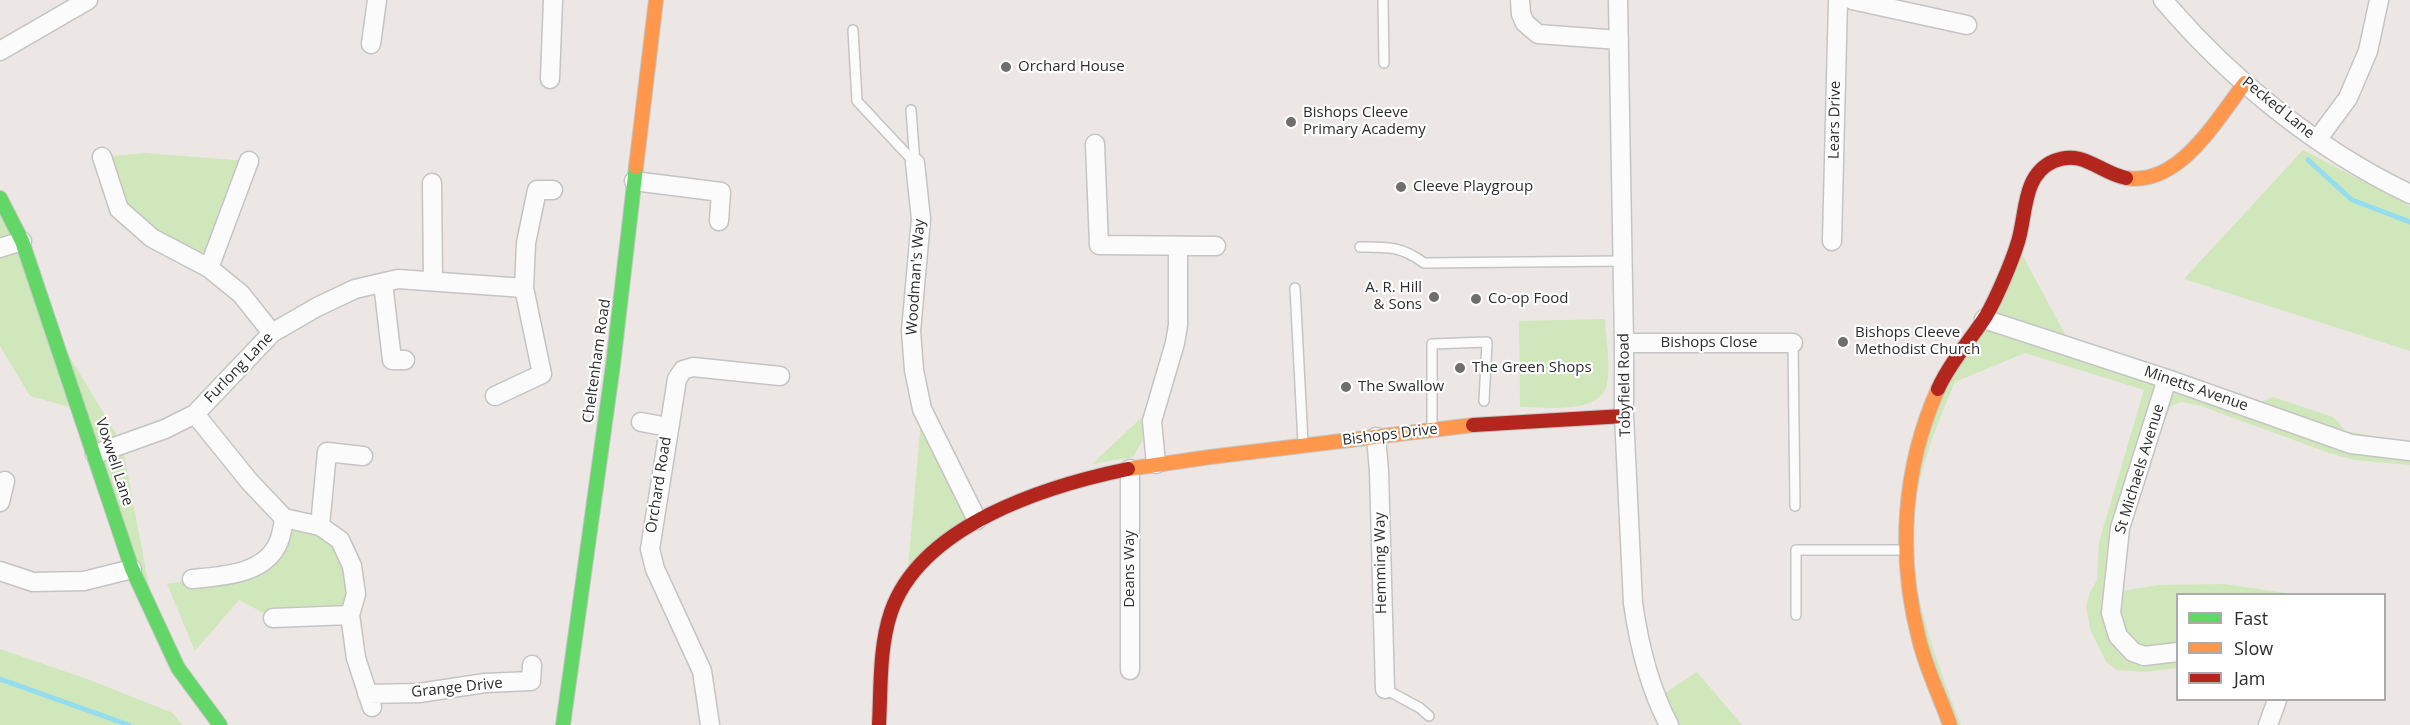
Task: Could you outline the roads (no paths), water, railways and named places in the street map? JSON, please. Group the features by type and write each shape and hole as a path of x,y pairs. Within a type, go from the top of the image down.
{"street":[{"path":"0,51 88,0"},
{"path":"371,44 377,0"},
{"path":"550,79 553,0"},
{"name":"Cheltenham Road","path":"563,725 614,365 656,0"},
{"path":"1520,0 1521,14 1525,23 1538,34 1619,40"},
{"name":"Tobyfield Road","path":"1618,0 1624,416 1633,603 1636,627 1648,675 1669,725"},
{"name":"Lears Drive","path":"1832,241 1838,0"},
{"path":"1852,0 1967,25"},
{"name":"Pecked Lane","path":"2163,0 2187,29 2245,83 2317,140 2374,177 2410,194"},
{"path":"2317,140 2348,98 2368,51 2379,0"},
{"path":"1950,725 1919,640 1912,609 1905,550 1909,489 1922,430 1945,374 1984,319 2017,245 2033,180 2045,166 2062,158 2072,157 2092,162 2111,174 2125,178 2145,179 2164,173 2182,159 2245,83"},
{"path":"1095,144 1099,245 1216,246"},
{"path":"102,157 119,209 152,238 209,268 241,294 272,333"},
{"path":"209,268 249,161"},
{"name":"Woodman's Way","path":"915,163 921,219 911,331 914,370 922,409 977,520"},
{"path":"634,181 721,192 719,221"},
{"path":"432,183 433,281"},
{"path":"495,396 542,374 524,288 526,243 537,190 553,190"},
{"name":"Voxwell Lane","path":"0,198 22,241 132,569 178,668 220,725"},
{"path":"0,248 22,241"},
{"path":"1156,464 1152,422 1176,343 1178,246"},
{"name":"Furlong Lane","path":"95,454 165,429 195,414 272,333 317,307 355,289 398,279 524,288"},
{"path":"383,283 392,360 405,360"},
{"name":"Minetts Avenue","path":"1984,319 2167,379 2351,444 2410,452"},
{"name":"Bishops Close","path":"1624,343 1793,343"},
{"name":"Orchard Road","path":"710,725 702,671 655,568 650,549 677,379 683,370 693,366 780,376"},
{"name":"St Michaels Avenue","path":"2167,379 2120,528 2111,613 2118,636 2133,652 2144,656 2176,652"},
{"path":"192,579 251,569 268,558 279,542 284,518 249,481 195,414"},
{"name":"Bishops Drive","path":"879,725 886,631 898,596 908,580 930,556 977,520 1075,481 1156,464 1432,430 1523,421 1624,416"},
{"path":"641,422 668,427"},
{"name":"Hemming Way","path":"1376,437 1385,689"},
{"path":"320,526 327,452 363,456"},
{"name":"Deans Way","path":"1130,469 1130,670"},
{"path":"0,502 5,481"},
{"name":"Grange Drive","path":"284,518 320,526 340,540 352,566 356,594 350,615 356,658 369,701 485,683 531,681 532,665"},
{"path":"0,572 33,582 84,581 132,569"},
{"path":"273,618 350,615"},
{"path":"2268,725 2276,701"}],"lane":[{"path":"1383,0 1384,63"},
{"path":"854,30 857,101 915,163"},
{"path":"910,111 915,163"},
{"path":"1360,247 1393,247 1403,250 1424,263 1623,261"},
{"path":"1295,288 1303,446"},
{"path":"1432,430 1432,344 1487,342 1484,400"},
{"path":"1793,343 1795,506"},
{"path":"1796,615 1796,550 1905,550"},
{"path":"1385,689 1420,708 1429,716"}],"waterway":[{"path":"2308,160 2352,200 2410,222"},
{"path":"0,679 129,725"}],"place":[{"name":"Orchard House","path":"1006,67"},
{"name":"Bishops Cleeve Primary Academy","path":"1291,122"},
{"name":"Cleeve Playgroup","path":"1401,187"},
{"name":"A. R. Hill & Sons","path":"1434,297"},
{"name":"Co-op Food","path":"1476,299"},
{"name":"Bishops Cleeve Methodist Church","path":"1843,342"},
{"name":"The Green Shops","path":"1460,368"},
{"name":"The Swallow","path":"1346,387"}]}
